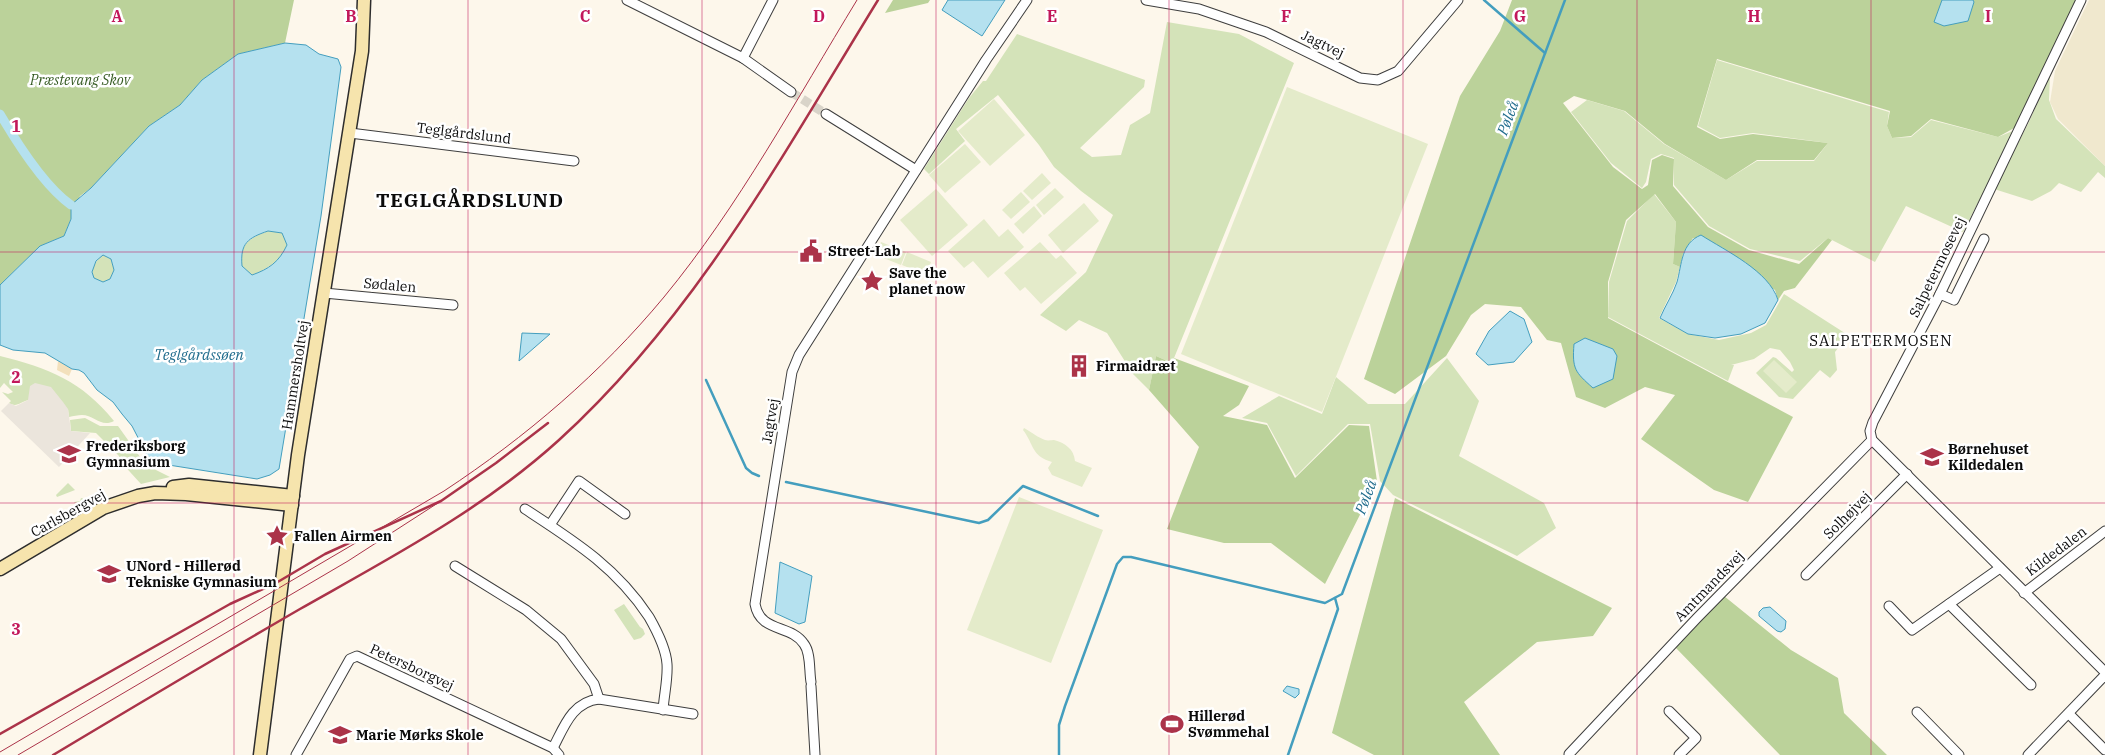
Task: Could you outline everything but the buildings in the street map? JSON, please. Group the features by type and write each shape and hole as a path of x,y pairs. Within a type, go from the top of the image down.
{"street":[{"name":"Hammersholtvej","path":"260,755 309,382 362,51 364,0"},
{"path":"627,0 640,2 743,58 791,92"},
{"path":"743,58 772,0"},
{"name":"Jagtvej","path":"815,755 807,649 803,642 795,636 763,621 757,614 755,604 792,372 799,355 986,60 1027,0"},
{"name":"Jagtvej","path":"1146,0 1199,9 1241,23 1266,32 1360,78 1378,80 1398,70 1458,0"},
{"name":"Salpetermosevej","path":"1872,440 1870,431 1873,422 1940,294 2081,0"},
{"path":"826,114 916,170"},
{"name":"Teglgårdslund","path":"350,132 574,161"},
{"path":"1940,294 1954,300 1984,239"},
{"name":"Sødalen","path":"324,293 454,304"},
{"path":"1872,440 2105,674 2028,755"},
{"name":"Amtmandsvej","path":"1569,754 1697,618 1872,440"},
{"name":"Solhøjvej","path":"1806,575 1907,474"},
{"path":"550,525 579,481 625,514"},
{"name":"Carlsbergvej","path":"0,569 103,508 124,500 155,493 292,501"},
{"path":"525,509 584,548 612,572 635,598 654,627 667,663 663,710"},
{"name":"Kildedalen","path":"2024,593 2105,531"},
{"path":"455,566 526,610 560,639 594,684 599,699"},
{"path":"1889,606 1912,630 2000,568"},
{"path":"1949,604 2031,685"},
{"name":"Petersborgvej","path":"296,755 350,659 357,656 556,752"},
{"path":"556,752 575,710 589,700 599,699 693,714"},
{"path":"1669,711 1696,738 1679,755"},
{"path":"1917,712 1960,755"},
{"path":"2068,714 2105,750"}],"shaded area":[{"path":"2089,0 2105,0 2105,166 2058,119 2050,102 2055,71"},
{"path":"35,383 51,387 63,402 68,409 71,431 90,433 59,467 1,411 9,403 16,406 28,400 30,386"}],"green space":[{"name":"Præstevang Skov","path":"0,0 294,0 285,43 238,54 202,80 180,105 149,126 91,188 80,196 64,236 40,246 0,285"},
{"path":"893,0 930,0 928,3 885,13"},
{"path":"1512,0 2077,0 2016,127 1998,137 1931,119 1911,136 1892,138 1887,126 1890,111 1717,59 1697,127 1720,139 1753,134 1828,143 1814,160 1757,160 1726,180 1665,144 1625,111 1574,96 1563,103 1613,167 1642,189 1648,185 1652,160 1662,155 1674,159 1673,186 1708,227 1749,250 1799,264 1828,238 1832,240 1795,288 1784,291 1778,300 1775,290 1693,238 1683,254 1680,267 1673,264 1676,222 1655,194 1626,220 1608,282 1608,318 1793,417 1748,502 1714,490 1641,439 1675,395 1645,387 1605,408 1576,397 1561,343 1547,340 1521,307 1485,304 1471,315 1446,356 1395,394 1364,379 1460,96 1500,31"},
{"path":"1167,22 1239,34 1294,63 1172,363 1156,356 1149,390 1133,374 1107,333 1079,320 1066,331 1040,315 1086,272 1113,215 1081,191 1054,167 1039,145 998,95 956,129 965,141 929,174 924,169 969,98 983,81 986,81 1017,34 1145,80 1144,87 1080,148 1092,157 1121,155 1130,125 1150,113"},
{"path":"1717,60 1889,112 1887,126 1892,138 1911,137 1931,120 1998,137 2015,130 1963,232 1906,206 1875,262 1828,238 1800,261 1750,249 1709,226 1674,185 1674,158 1661,154 1651,159 1646,182 1642,188 1611,163 1571,112 1587,100 1624,111 1664,144 1726,180 1757,161 1814,161 1828,143 1753,133 1720,138 1698,126"},
{"path":"2050,75 2049,100 2056,119 2105,166 2105,178 2098,172 2081,192 2059,183 2051,191 2032,201 1994,189 2029,122"},
{"path":"1287,87 1428,144 1322,412 1181,354"},
{"path":"994,99 1025,135 990,166 958,131"},
{"path":"965,144 981,162 945,193 929,175"},
{"path":"1042,173 1051,183 1032,200 1023,191"},
{"path":"1055,188 1064,197 1044,215 1036,205"},
{"path":"936,189 968,225 932,256 900,220"},
{"path":"1021,192 1030,202 1011,219 1002,210"},
{"path":"1654,194 1676,222 1673,264 1680,267 1676,282 1659,318 1688,334 1719,340 1751,333 1766,325 1784,294 1851,337 1850,342 1842,343 1835,352 1837,370 1830,378 1820,370 1793,399 1779,397 1756,373 1773,357 1792,372 1794,370 1790,362 1780,350 1770,348 1754,359 1731,365 1734,365 1728,381 1608,317 1609,282 1627,221"},
{"path":"1084,203 1099,221 1063,253 1048,235"},
{"path":"1034,206 1042,216 1023,234 1014,224"},
{"path":"984,219 999,237 1008,229 1024,247 988,278 973,261 964,268 948,251"},
{"path":"268,231 282,233 287,245 281,256 273,264 252,275 242,266 242,252 250,240"},
{"path":"881,242 906,252 901,265 876,255"},
{"path":"1040,242 1056,259 1061,255 1077,273 1041,304 1025,287 1020,291 1004,273"},
{"path":"907,252 931,262 926,275 902,265"},
{"path":"103,255 111,259 114,270 110,279 103,282 93,278 92,271 94,265"},
{"path":"0,356 49,371 63,378 89,396 114,421 105,423 82,415 69,417 68,409 36,400 28,400 16,405 9,403 11,401 2,392 8,394 13,392 4,383 0,388"},
{"path":"1156,356 1172,363 1174,358 1249,386 1239,405 1223,416 1267,425 1295,478 1349,425 1369,426 1377,481 1325,584 1271,543 1224,543 1167,529 1199,447 1149,390"},
{"path":"1447,358 1479,401 1459,456 1544,503 1556,528 1517,556 1393,495 1380,481 1370,424 1348,424 1296,476 1267,423 1242,418 1279,396 1322,414 1336,377 1368,404 1405,404"},
{"path":"1774,360 1797,382 1786,393 1763,371"},
{"path":"85,418 100,426 118,426 143,461 170,477 141,484 120,461 119,456 96,433 71,431 70,420"},
{"path":"1024,428 1043,439 1062,443 1071,450 1075,461 1092,468 1082,487 1052,475 1048,468 1052,462 1036,453 1023,430"},
{"path":"68,483 75,490 57,497 56,495"},
{"path":"1019,497 1103,530 1051,663 967,630"},
{"path":"81,498 90,500 90,502 78,509 74,502 80,501"},
{"path":"1395,498 1612,608 1593,636 1537,642 1464,702 1500,755 1374,755 1332,733"},
{"path":"1724,596 1791,650 1838,678 1844,713 1887,755 1780,755 1675,647"},
{"path":"624,604 643,629 645,634 641,638 634,640 614,610"}],"sand":[{"path":"58,361 72,369 69,376 57,370"}],"water":[{"path":"948,0 1005,0 982,36 942,10"},
{"path":"1942,0 1973,0 1968,21 1944,26 1934,22"},
{"name":"Teglgårdssøen","path":"285,43 306,45 319,54 338,59 341,67 321,216 279,469 270,475 257,479 156,463 147,455 132,426 113,402 97,390 84,373 72,369 45,353 13,350 0,345 0,285 40,246 64,236 71,219 71,205 91,188 149,126 180,105 202,80 238,54","holes":["268,231 282,233 287,245 281,256 273,264 252,275 242,266 242,252 250,239","103,255 111,259 114,270 110,279 103,282 94,278 92,272 96,261"]},
{"path":"1701,235 1734,255 1766,280 1778,300 1765,323 1741,334 1715,338 1688,334 1660,318 1677,282 1683,255 1690,243"},
{"path":"1510,311 1524,319 1532,342 1514,362 1488,365 1476,354 1489,331"},
{"path":"522,333 550,334 519,361"},
{"path":"1585,338 1613,349 1617,356 1613,379 1593,388 1582,378 1574,365 1574,344"},
{"path":"780,562 812,576 805,622 799,624 775,613"},
{"path":"1770,607 1786,621 1785,629 1781,632 1777,631 1759,616 1759,612 1763,608"},
{"path":"1287,686 1299,689 1299,694 1295,698 1283,691"}],"waterway":[{"path":"1484,0 1545,53"},
{"name":"Pøleå","path":"1059,755 1059,725 1065,706 1117,564 1123,557 1131,557 1325,603 1342,594 1565,0"},
{"path":"0,114 41,176 71,205"},
{"path":"706,380 746,468 759,476"},
{"path":"786,482 979,523 988,520 1023,486 1098,516"},
{"path":"1288,755 1338,609 1335,598"}],"tunnel":[{"path":"791,92 826,114"}],"tram line":[{"path":"0,752 444,491 504,449 561,402 615,352 664,297 691,262 766,152 857,0"},
{"path":"18,755 348,561 441,501"}],"railway":[{"path":"53,755 434,532 499,489 559,440 608,392 695,287 771,175 878,0"},
{"path":"0,734 230,604 276,583 325,554 441,501 496,463 548,423"}],"place":[{"name":"Street-Lab","path":"811,251"},
{"name":"Save the planet now","path":"872,281"},
{"name":"Firmaidræt","path":"1079,366"},
{"name":"Frederiksborg Gymnasium","path":"69,454"},
{"name":"Børnehuset Kildedalen","path":"1932,457"},
{"name":"Fallen Airmen","path":"277,536"},
{"name":"UNord - Hillerød Tekniske Gymnasium","path":"109,574"},
{"name":"Hillerød Svømmehal","path":"1172,724"},
{"name":"Marie Mørks Skole","path":"340,735"}],"district":[{"name":"TEGLGÅRDSLUND","path":"470,200"},
{"name":"SALPETERMOSEN","path":"1881,341"}]}
